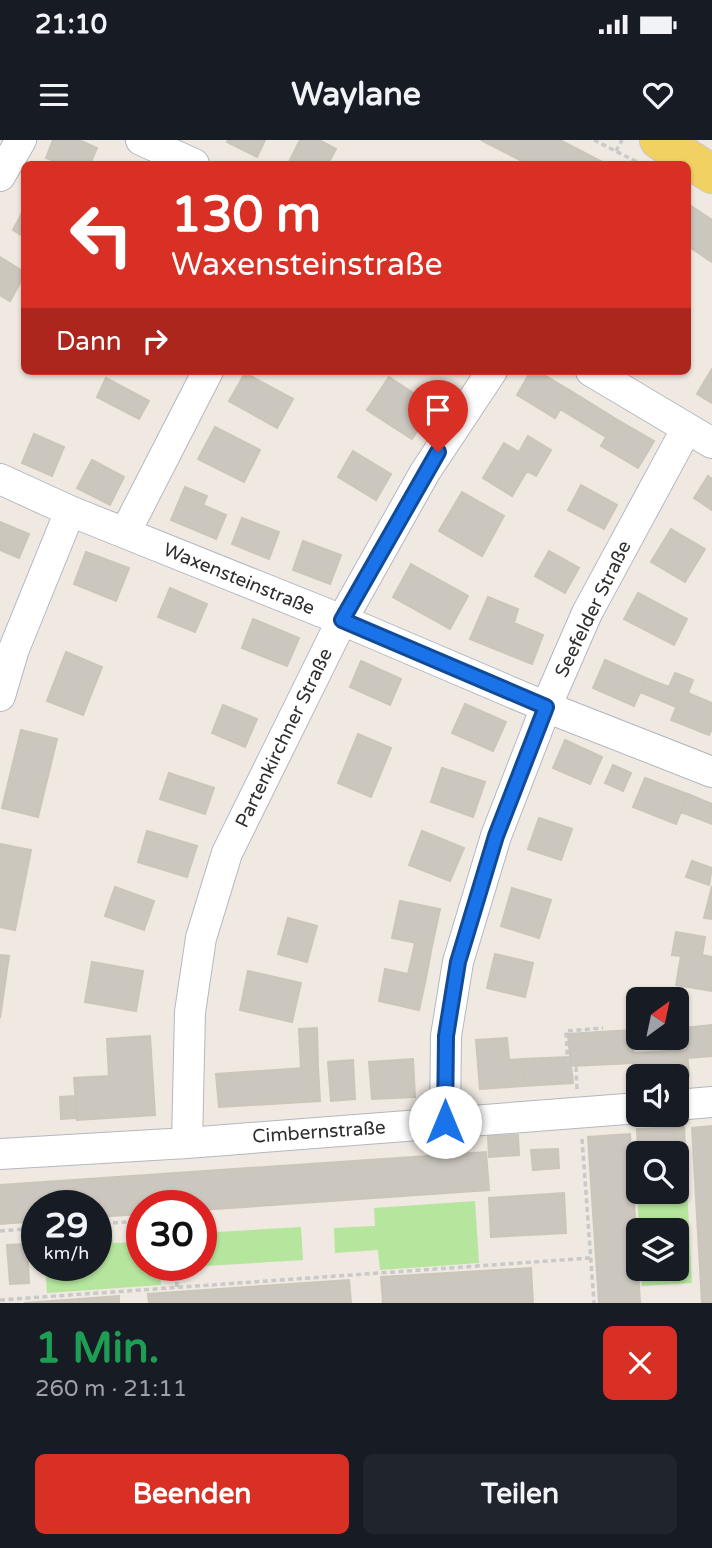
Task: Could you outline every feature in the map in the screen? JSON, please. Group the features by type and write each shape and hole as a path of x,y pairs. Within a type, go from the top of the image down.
{"main road":[{"path":"660,151 683,161"},
{"path":"691,165 712,174"}],"street":[{"path":"0,176 21,140"},
{"path":"141,140 187,161"},
{"path":"125,533 206,375"},
{"name":"Partenkirchner Straße","path":"187,1143 190,1012 201,938 227,853 342,620 425,472 489,375"},
{"path":"598,375 712,443"},
{"name":"Seefelder Straße","path":"445,1122 446,1036 458,962 496,836 546,707 587,613 687,428"},
{"name":"Waxensteinstraße","path":"0,479 70,511 342,620 546,707 712,772"},
{"path":"0,696 14,649 70,511"},
{"path":"689,1104 712,1102"},
{"name":"Cimbernstraße","path":"0,1154 187,1143 626,1109"}],"path":[{"path":"594,140 616,151 660,151"},
{"path":"616,151 622,140"},
{"path":"594,1303 576,1068 568,1068 566,1031 603,1028"},
{"path":"0,1231 21,1229"},
{"path":"0,1300 590,1258"},
{"path":"177,1281 177,1287"}],"green space":[{"path":"475,1201 479,1263 380,1270 378,1250 335,1253 334,1228 375,1226 374,1208"},
{"path":"638,1204 688,1204 689,1218 638,1218"},
{"path":"689,1225 692,1283 642,1286 642,1281 689,1281"},
{"path":"301,1227 303,1260 217,1265 217,1232"},
{"path":"112,1228 113,1243 126,1243 126,1281 161,1281 161,1285 47,1293 46,1281 112,1281"}],"building":[{"path":"53,140 79,140 97,148 91,161 54,161 46,158"},
{"path":"265,140 257,157 227,142"},
{"path":"300,140 319,140 336,149 330,161 290,161"},
{"path":"481,140 560,140 600,161 522,161"},
{"path":"691,206 712,220 712,262 691,248"},
{"path":"21,215 21,235 13,230"},
{"path":"0,257 21,270 21,281 10,301 0,295"},
{"path":"712,369 712,403 697,394"},
{"path":"244,375 249,375 293,399 277,428 229,401"},
{"path":"529,375 544,375 571,391 555,418 517,395"},
{"path":"389,377 433,406 412,439 367,410"},
{"path":"106,378 149,401 139,419 97,397"},
{"path":"571,391 616,419 606,437 560,409"},
{"path":"616,419 654,441 638,468 601,446"},
{"path":"215,427 260,450 244,482 198,459"},
{"path":"34,434 64,447 52,476 22,463"},
{"path":"528,436 551,450 536,476 527,471 512,496 483,478 504,443 519,452"},
{"path":"353,451 391,474 376,500 338,477"},
{"path":"92,460 124,477 110,505 77,488"},
{"path":"708,476 712,479 712,510 694,498"},
{"path":"581,485 617,505 604,529 568,510"},
{"path":"185,487 207,496 203,505 226,515 216,539 171,520"},
{"path":"462,492 504,516 482,556 439,531"},
{"path":"242,518 279,532 269,559 232,544"},
{"path":"0,522 29,534 19,558 0,550"},
{"path":"671,529 705,549 685,582 651,562"},
{"path":"303,541 341,555 330,584 293,570"},
{"path":"549,551 579,568 565,593 535,576"},
{"path":"86,552 129,568 116,601 74,584"},
{"path":"411,564 468,596 450,629 393,597"},
{"path":"170,588 207,604 195,632 158,617"},
{"path":"638,593 687,619 674,645 624,619"},
{"path":"488,597 518,609 514,623 543,635 532,664 470,639"},
{"path":"253,619 299,638 287,666 242,648"},
{"path":"66,652 102,667 83,715 47,701"},
{"path":"605,660 646,678 634,706 593,688"},
{"path":"361,661 401,679 390,705 350,687"},
{"path":"675,673 693,680 688,693 683,691 676,707 640,692 646,678 669,687"},
{"path":"683,691 712,703 712,729 709,735 671,720"},
{"path":"465,704 506,722 493,751 452,733"},
{"path":"223,705 257,719 245,747 212,733"},
{"path":"21,730 57,739 38,817 2,808"},
{"path":"358,734 391,748 371,797 338,783"},
{"path":"565,740 602,757 590,784 553,768"},
{"path":"613,765 631,773 623,791 605,783"},
{"path":"442,768 485,782 473,817 431,802"},
{"path":"169,773 214,788 205,814 160,799"},
{"path":"645,778 688,794 676,824 633,807"},
{"path":"688,794 712,804 712,824 681,812"},
{"path":"539,818 572,829 561,860 528,849"},
{"path":"147,831 197,846 187,877 138,862"},
{"path":"422,831 464,848 450,881 409,865"},
{"path":"0,844 31,850 15,930 0,927"},
{"path":"692,861 712,868 709,885 686,877"},
{"path":"712,886 712,919 704,918"},
{"path":"115,887 154,901 144,930 105,916"},
{"path":"512,888 551,900 539,938 501,926"},
{"path":"400,901 440,909 432,946 392,938"},
{"path":"288,918 317,926 307,962 278,954"},
{"path":"676,932 705,937 702,955 712,957 712,991 676,985 681,956 672,955"},
{"path":"415,943 432,946 426,978 408,974"},
{"path":"495,954 533,963 525,997 487,988"},
{"path":"0,955 9,956 0,1018"},
{"path":"92,962 143,971 136,1011 85,1002"},
{"path":"385,969 426,978 419,1010 379,1001"},
{"path":"248,971 301,983 292,1022 240,1010"},
{"path":"712,1025 712,1056 688,1058 690,1027"},
{"path":"317,1028 318,1067 301,1069 299,1029"},
{"path":"626,1030 626,1050 633,1050 634,1063 571,1066 568,1034"},
{"path":"150,1036 155,1115 77,1120 74,1078 109,1076 107,1039"},
{"path":"507,1038 509,1060 522,1059 524,1086 480,1089 476,1040"},
{"path":"687,1050 688,1064 634,1064 634,1053"},
{"path":"570,1057 573,1083 524,1086 522,1059"},
{"path":"413,1059 415,1097 372,1099 369,1062"},
{"path":"353,1060 355,1099 331,1101 328,1062"},
{"path":"318,1067 320,1101 219,1107 216,1074"},
{"path":"75,1096 76,1118 61,1119 60,1097"},
{"path":"712,1126 712,1303 702,1303 692,1128"},
{"path":"684,1127 685,1141 638,1141 637,1129"},
{"path":"630,1134 630,1141 626,1141 626,1204 634,1204 635,1218 626,1218 626,1281 639,1281 640,1303 599,1303 588,1137"},
{"path":"518,1135 519,1155 489,1157 488,1136"},
{"path":"558,1149 559,1168 533,1170 531,1150"},
{"path":"486,1152 489,1190 217,1209 217,1190 126,1190 126,1215 112,1216 112,1190 21,1190 21,1222 0,1224 0,1185"},
{"path":"564,1193 566,1233 491,1237 489,1198"},
{"path":"21,1244 21,1281 29,1283 10,1284 7,1245"},
{"path":"531,1268 533,1303 383,1303 381,1277"},
{"path":"349,1280 351,1303 149,1303 148,1294"},
{"path":"119,1296 119,1303 24,1303"}],"route":[{"path":"438,452 342,620 546,707 496,836 458,962 446,1036 445,1122"}]}
